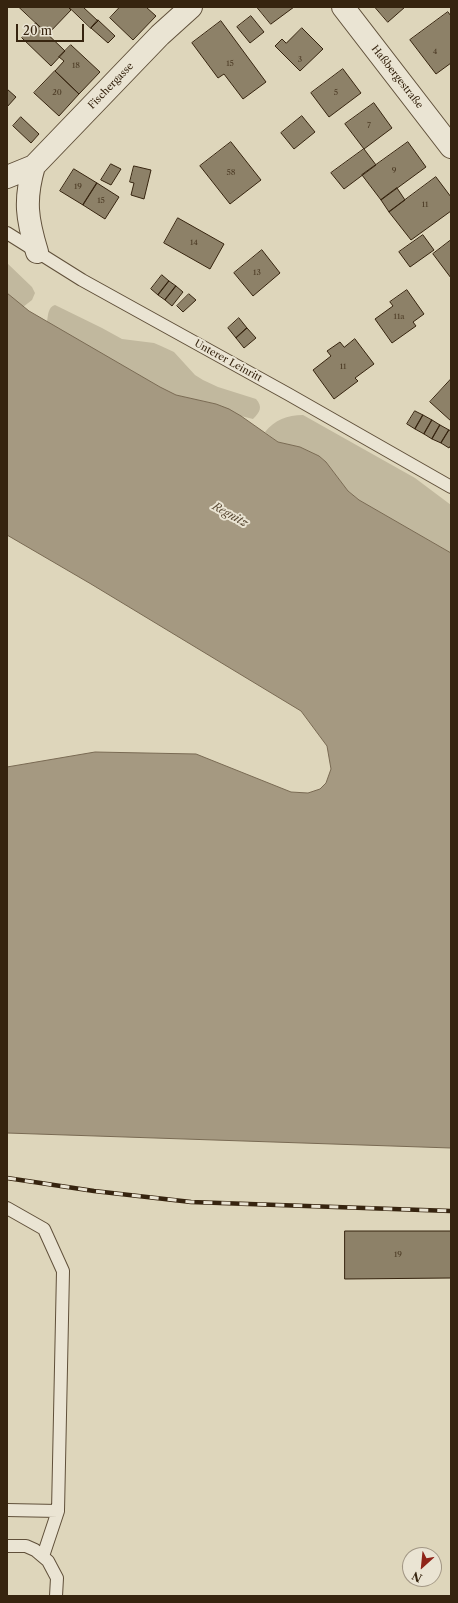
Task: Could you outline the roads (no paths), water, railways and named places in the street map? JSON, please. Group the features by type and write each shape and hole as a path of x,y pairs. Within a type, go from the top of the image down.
{"street":[{"name":"Haßbergestraße","path":"343,7 451,147"},
{"name":"Fischergasse","path":"7,178 34,166 186,8"},
{"path":"34,166 30,180 27,209 30,230 37,252"}],"lane":[{"name":"Unterer Leinritt","path":"7,233 82,280 288,394 451,487"},
{"path":"7,1208 44,1229 63,1271 58,1511 43,1556"},
{"path":"7,1510 58,1511"},
{"path":"7,1546 26,1546 43,1556 53,1568 57,1578 56,1596"}],"water":[{"name":"Regnitz","path":"7,293 29,311 160,387 176,395 216,404 229,409 278,442 300,447 319,456 326,462 348,491 359,500 451,553 451,1148 7,1133 7,767 95,752 196,754 291,792 308,793 320,789 326,783 331,769 327,746 301,711 7,535"}],"railway":[{"path":"7,1178 94,1191 191,1202 451,1211"}]}
